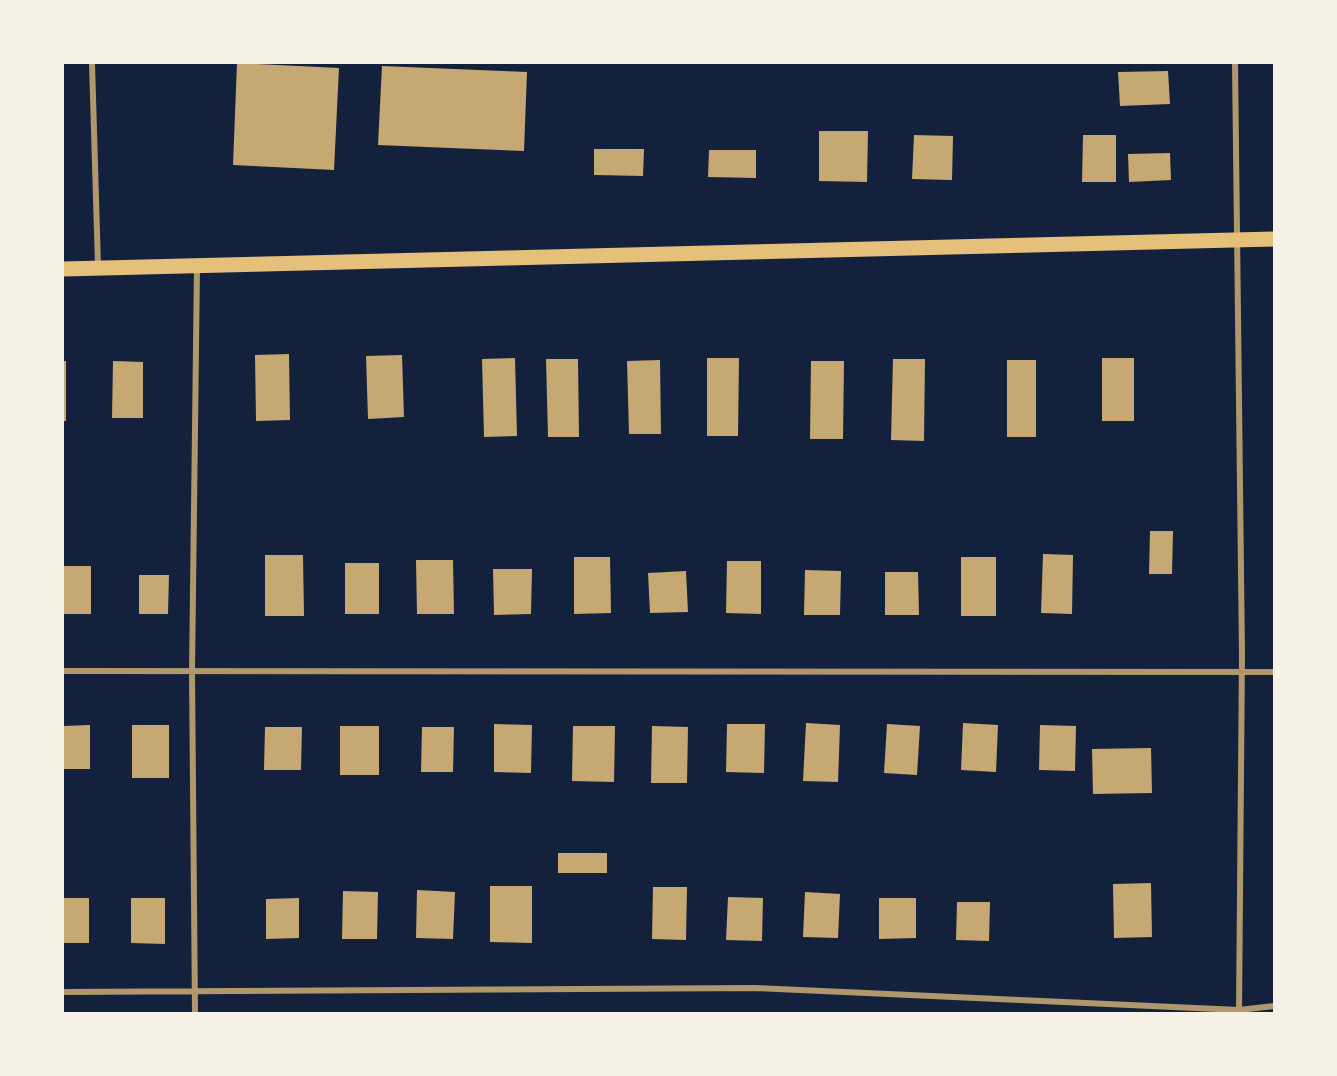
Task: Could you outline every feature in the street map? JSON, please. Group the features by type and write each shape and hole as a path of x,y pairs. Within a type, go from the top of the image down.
{"main road":[{"path":"63,269 1274,239"}],"street":[{"path":"93,63 98,268"},
{"path":"1235,63 1242,673 1239,1012"},
{"path":"195,1013 192,672 198,266"},
{"path":"63,671 1274,672"},
{"path":"63,992 756,988 1239,1012 1274,1006"}],"building":[{"path":"237,63 339,68 334,170 233,165"},
{"path":"382,66 527,72 524,151 378,145"},
{"path":"1168,71 1170,104 1120,106 1118,72"},
{"path":"819,131 868,131 867,182 819,181"},
{"path":"914,135 953,136 952,180 912,179"},
{"path":"1083,135 1116,135 1116,182 1082,182"},
{"path":"594,149 644,149 643,176 594,175"},
{"path":"709,150 756,150 756,178 708,177"},
{"path":"1170,153 1171,180 1129,182 1128,154"},
{"path":"289,354 290,420 256,421 255,355"},
{"path":"402,355 404,417 368,419 366,356"},
{"path":"515,358 517,436 484,437 482,359"},
{"path":"707,358 739,358 738,436 707,436"},
{"path":"1102,358 1134,358 1134,421 1102,421"},
{"path":"546,359 578,359 579,437 548,437"},
{"path":"893,359 925,359 924,441 891,440"},
{"path":"660,360 661,434 629,434 627,361"},
{"path":"1007,360 1036,360 1036,437 1007,437"},
{"path":"63,361 66,361 66,421 63,421"},
{"path":"113,361 143,362 143,418 112,418"},
{"path":"811,361 844,361 843,439 810,439"},
{"path":"1150,531 1173,531 1172,574 1149,574"},
{"path":"1043,554 1073,555 1072,614 1041,613"},
{"path":"265,555 303,555 304,616 265,616"},
{"path":"574,557 610,557 611,613 574,614"},
{"path":"961,557 996,557 996,616 961,616"},
{"path":"416,560 453,560 454,614 417,614"},
{"path":"727,561 761,561 761,614 726,613"},
{"path":"345,563 379,563 379,614 345,614"},
{"path":"63,566 91,566 91,614 63,614"},
{"path":"493,569 532,569 531,614 494,615"},
{"path":"805,570 841,571 840,615 804,615"},
{"path":"686,571 688,612 650,613 648,573"},
{"path":"885,572 918,572 919,615 885,615"},
{"path":"139,575 169,575 168,614 139,614"},
{"path":"806,723 840,725 838,782 803,781"},
{"path":"963,723 998,725 996,772 961,770"},
{"path":"494,724 532,725 531,773 494,772"},
{"path":"727,724 765,724 764,773 726,772"},
{"path":"887,724 920,726 917,775 884,773"},
{"path":"90,725 90,769 63,769 63,726"},
{"path":"132,725 169,725 169,778 132,778"},
{"path":"1040,725 1076,726 1075,771 1039,770"},
{"path":"340,726 379,726 379,775 340,775"},
{"path":"573,726 615,726 614,782 572,781"},
{"path":"652,726 688,727 687,783 651,783"},
{"path":"265,727 302,727 301,770 264,770"},
{"path":"422,727 454,727 453,772 421,772"},
{"path":"1151,748 1152,793 1093,794 1092,749"},
{"path":"558,853 607,853 607,873 558,873"},
{"path":"1151,883 1152,937 1114,938 1113,884"},
{"path":"490,886 532,886 532,943 490,942"},
{"path":"653,887 687,887 686,940 652,939"},
{"path":"417,890 455,892 453,939 416,938"},
{"path":"343,891 378,892 377,939 342,939"},
{"path":"805,892 840,894 838,938 803,937"},
{"path":"728,897 763,898 762,941 726,940"},
{"path":"63,898 89,898 89,943 63,943"},
{"path":"131,898 165,898 165,944 131,943"},
{"path":"299,898 299,938 266,939 266,899"},
{"path":"879,898 916,898 916,938 879,939"},
{"path":"957,902 990,902 989,941 956,940"}]}
